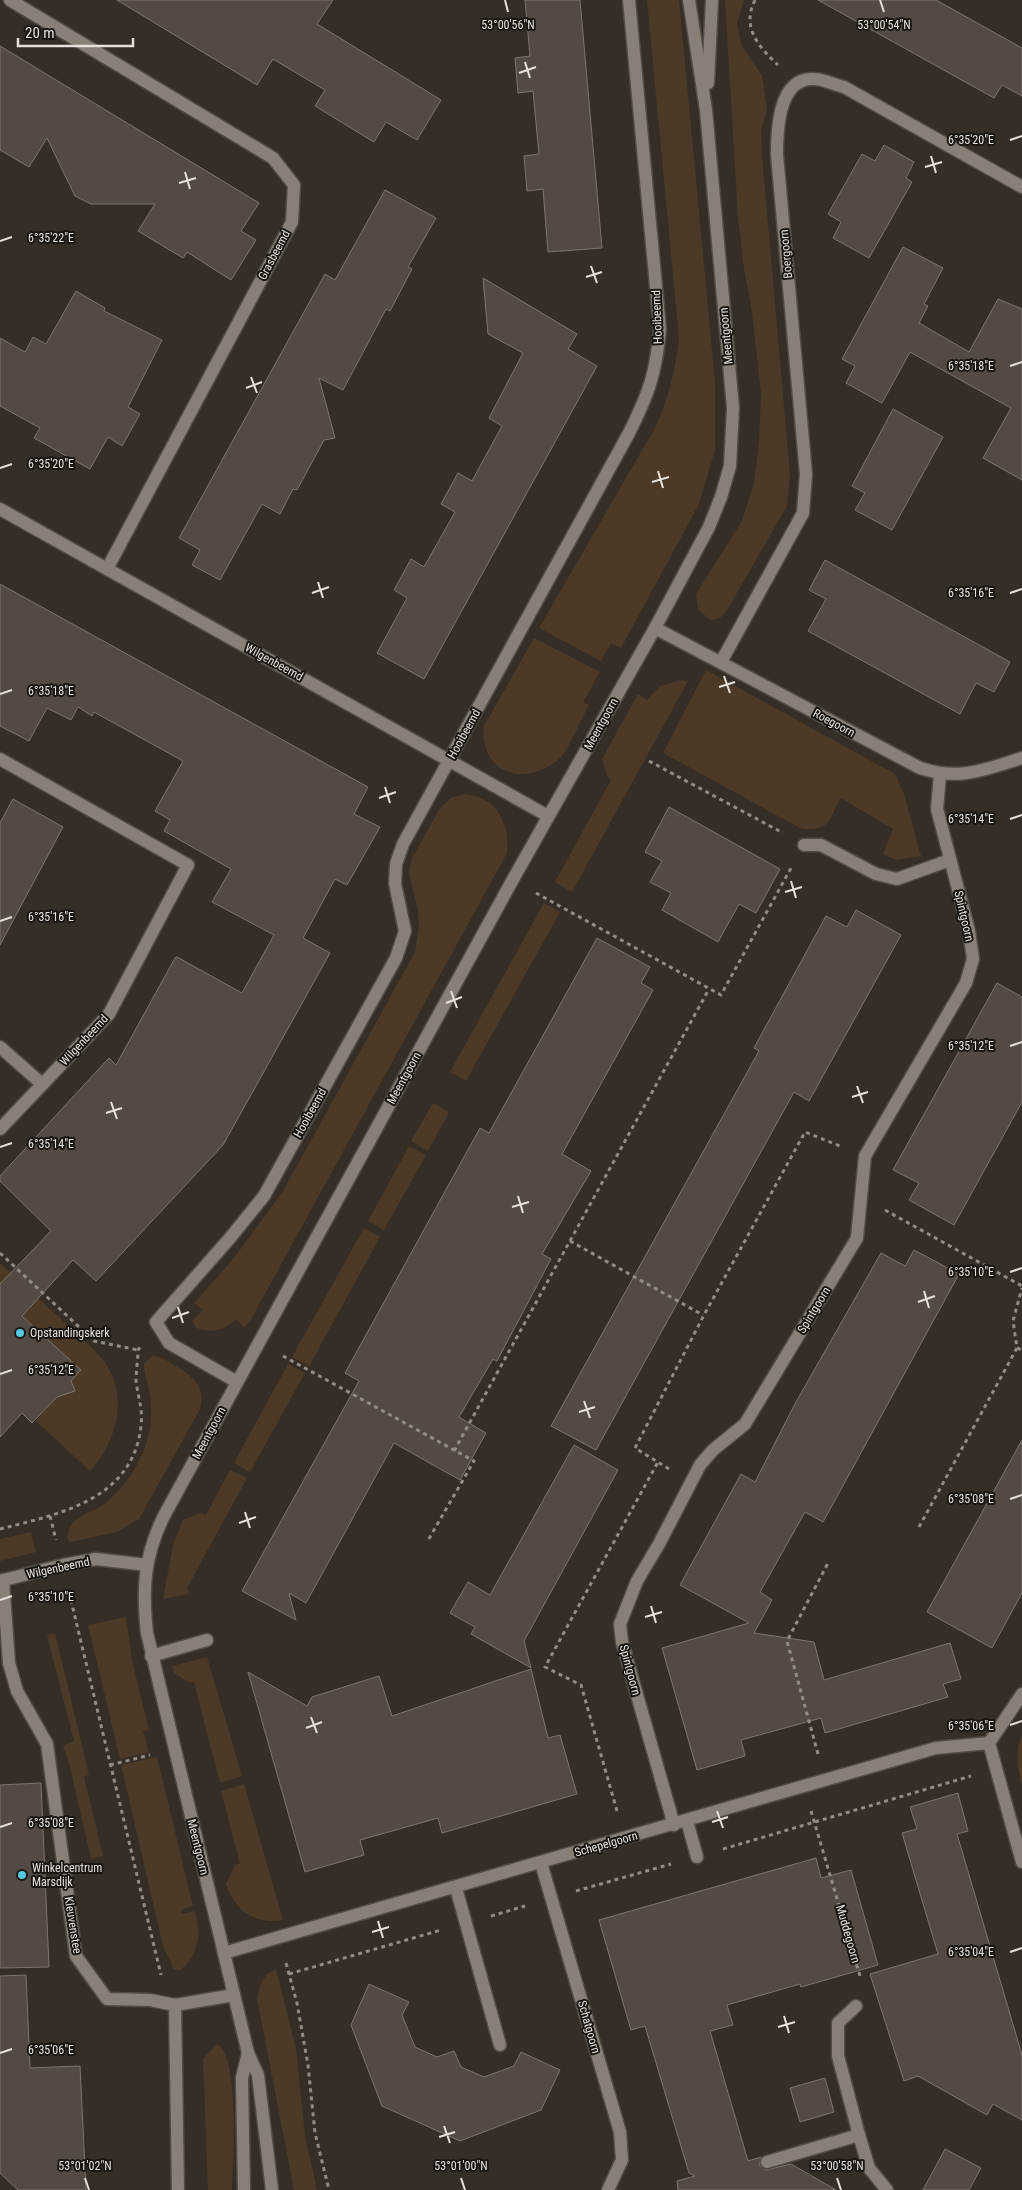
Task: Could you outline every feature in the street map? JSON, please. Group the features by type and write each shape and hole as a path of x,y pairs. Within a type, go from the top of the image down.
{"street":[{"name":"Grasbeemd","path":"10,0 273,158 294,185 292,222 107,570"},
{"name":"Hooibeemd","path":"156,1322 230,1238 264,1196 396,958 404,931 395,884 396,864 403,844 630,433 648,396 657,364 660,329 629,0"},
{"name":"Meentgoorn","path":"272,2190 258,2075 248,2053 151,1656 144,1608 147,1564 154,1536 512,881 655,628 709,527 721,497 730,466 733,408 706,110 689,0"},
{"name":"Meentgoorn","path":"706,110 712,0"},
{"path":"796,83 813,79 844,87 1022,187"},
{"name":"Boergoorn","path":"721,662 803,513 806,474 776,155 782,103 796,83"},
{"name":"Wilgenbeemd","path":"0,509 548,816"},
{"name":"Roegoorn","path":"655,628 899,758 940,775 956,776 1022,758"},
{"name":"Wilgenbeemd","path":"0,758 188,865 109,1014 0,1129"},
{"name":"Spintgoorn","path":"674,1825 622,1642 620,1624 637,1581 692,1481 713,1450 745,1424 856,1238 865,1156 966,983 973,958 969,931 937,809 940,775"},
{"path":"804,845 821,845 876,874 897,879 950,860"},
{"path":"0,1047 42,1084"},
{"path":"156,1322 169,1343 237,1382"},
{"name":"Wilgenbeemd","path":"1,1580 96,1559 147,1564"},
{"name":"Kleuvenstee","path":"1,1580 4,1664 17,1691 48,1744 76,1956 107,1999 150,2000 175,2004 234,1995"},
{"path":"151,1656 207,1640"},
{"path":"1022,1694 989,1743 1022,1862"},
{"name":"Schepelgoorn","path":"224,1953 279,1939 936,1748 989,1743"},
{"path":"687,1821 696,1857"},
{"name":"Schatgoorn","path":"541,1862 620,2132 622,2160 608,2190"},
{"path":"456,1888 500,2045"},
{"path":"175,2004 178,2190"},
{"path":"856,2006 838,2023 838,2056 869,2168 887,2190"},
{"name":"Meentgoorn","path":"244,2190 242,2078 248,2053"},
{"path":"767,2162 859,2135"}],"path":[{"path":"755,0 748,21 757,44 796,83"},
{"path":"512,881 721,995 804,845 649,761"},
{"path":"454,1451 709,989"},
{"path":"692,1481 635,1448 704,1315 805,1132 865,1156"},
{"path":"861,1197 1022,1287 1013,1321 1016,1348 920,1528"},
{"path":"570,1241 704,1315"},
{"path":"0,1253 94,1341 138,1350"},
{"path":"0,1528 50,1516 73,1508 101,1494 114,1481 138,1446 141,1424 141,1399 136,1381 138,1350 156,1322"},
{"path":"1016,1348 1022,1350"},
{"path":"275,1352 474,1461 427,1542"},
{"path":"50,1516 159,1970 175,2004"},
{"path":"825,1781 787,1641 828,1563"},
{"path":"110,1765 174,1749"},
{"path":"572,1892 995,1770"},
{"name":"Muddegoorn","path":"803,1788 860,1976 856,2006"},
{"path":"289,1974 531,1904"},
{"path":"279,1939 297,2002 308,2065 314,2133 329,2190"}],"shaded area":[{"path":"647,0 679,0 715,382 715,450 699,504 621,648 611,643 601,661 539,628 655,428 668,395 676,362 679,338"},
{"path":"725,0 744,0 737,23 742,46 762,76 767,110 761,130 762,155 790,475 787,506 727,610 720,618 710,620 698,609 696,594 742,521 754,483 759,443 761,393 752,312 744,269 738,217"},
{"path":"534,638 600,672 583,702 589,705 563,754 546,768 533,773 519,774 507,771 497,765 489,755 484,742 484,726"},
{"path":"706,670 895,774 904,794 921,856 897,860 883,854 893,829 841,798 831,818 824,826 802,829 663,753"},
{"path":"681,680 688,681 572,892 555,882 611,780 607,776 602,759 638,694 647,700 660,686"},
{"path":"465,794 485,800 499,814 506,832 507,853 250,1321 244,1328 236,1319 227,1326 213,1331 196,1328 192,1321 203,1310 194,1303 234,1258 283,1191 415,952 419,926 418,911 409,872 412,858 440,808 451,798"},
{"path":"544,903 560,912 466,1081 450,1072"},
{"path":"433,1103 449,1112 428,1151 411,1141"},
{"path":"409,1146 426,1155 384,1230 368,1221"},
{"path":"364,1228 380,1237 309,1366 292,1357"},
{"path":"0,1263 93,1349 103,1360 111,1374 116,1388 117,1417 107,1446 90,1471 36,1421 81,1370 0,1295"},
{"path":"152,1356 158,1356 166,1360 192,1377 199,1387 201,1394 200,1409 139,1519 117,1532 70,1542 67,1537 70,1526 78,1518 99,1507 118,1492 140,1458 149,1433 151,1419 151,1401 144,1364"},
{"path":"288,1364 305,1373 250,1472 234,1463"},
{"path":"230,1470 247,1478 187,1588 189,1594 163,1599 173,1545 183,1520 201,1513 206,1515"},
{"path":"31,1532 36,1552 0,1561 0,1539"},
{"path":"126,1617 132,1660 149,1730 143,1731 149,1752 120,1759 88,1625"},
{"path":"55,1633 89,1775 84,1777 103,1856 91,1859 69,1763 63,1746 74,1741 47,1635"},
{"path":"207,1657 242,1776 220,1783 194,1682 190,1683 174,1673 172,1666"},
{"path":"1022,1735 1022,1784 1019,1772 1018,1747"},
{"path":"157,1757 193,1906 180,1910 182,1914 195,1911 198,1928 197,1943 192,1957 180,1970 174,1969 163,1946 121,1765"},
{"path":"244,1784 283,1920 264,1920 247,1914 235,1902 226,1884 235,1865 240,1863 221,1791"},
{"path":"276,1969 296,2048 305,2135 317,2190 294,2190 257,1998 265,1977"},
{"path":"217,2044 224,2053 229,2068 232,2088 234,2135 232,2190 208,2190 203,2059"}],"building":[{"path":"117,0 333,0 317,24 441,100 417,140 386,122 374,142 315,106 325,90 273,59 257,85"},
{"path":"525,0 580,0 602,248 548,252 543,189 527,191 524,156 539,154 533,91 518,93 515,58 530,56"},
{"path":"818,0 936,0 1022,48 1022,96 1002,85 994,98"},
{"path":"0,46 259,203 241,231 256,240 231,280 187,252 183,258 138,231 155,204 91,204 75,196 47,138 29,167 0,150"},
{"path":"884,145 914,162 906,178 912,182 869,258 833,238 841,222 828,214 862,154 875,161"},
{"path":"385,190 436,218 408,267 412,269 390,311 386,309 343,390 319,378 335,438 324,440 297,490 293,489 280,514 262,504 220,580 192,565 200,550 179,538 325,274 335,280"},
{"path":"903,247 943,268 924,304 928,306 919,323 969,352 998,299 1022,309 1022,480 983,458 1011,408 910,352 882,403 846,383 855,366 842,359"},
{"path":"483,278 577,334 568,349 597,366 424,679 377,653 407,598 394,590 411,559 424,567 455,512 441,504 458,473 472,481 502,426 489,418 523,353 488,334"},
{"path":"76,291 105,308 104,311 162,340 128,407 140,414 122,446 108,437 90,469 34,438 40,428 0,406 0,338 25,352 33,337 46,344"},
{"path":"893,409 943,437 892,530 855,510 865,493 852,486"},
{"path":"825,560 1010,662 994,692 976,683 960,714 808,631 826,599 809,590"},
{"path":"0,584 368,787 354,814 380,827 347,885 335,879 303,938 330,953 223,1145 96,1281 73,1260 22,1316 81,1370 71,1381 75,1391 57,1397 32,1423 22,1413 0,1437 0,1284 51,1231 0,1181 0,1176 109,1058 116,1065 175,958 177,957 242,993 274,935 212,902 231,869 164,831 170,820 155,811 183,761 94,712 92,716 78,707 71,720 47,708 29,741 0,726"},
{"path":"13,799 63,827 0,945 0,823"},
{"path":"669,807 780,869 756,913 739,904 718,942 662,910 671,893 650,882 662,861 645,852"},
{"path":"856,910 901,935 809,1101 794,1092 596,1450 551,1426 759,1051 754,1048 826,916 847,927"},
{"path":"597,938 650,967 641,983 653,990 562,1154 591,1171 542,1254 551,1259 497,1361 493,1359 459,1417 486,1433 460,1480 394,1443 306,1603 289,1593 296,1620 242,1591 359,1381 345,1373 480,1128 489,1133"},
{"path":"997,983 1022,997 1022,1102 954,1225 909,1200 919,1183 893,1170"},
{"path":"914,1250 959,1274 823,1522 805,1512 760,1592 772,1600 754,1633 814,1642 824,1680 950,1643 961,1679 943,1684 948,1697 825,1733 821,1718 741,1740 745,1756 697,1770 662,1648 749,1623 680,1585 741,1474 755,1482 796,1402 881,1253 905,1266"},
{"path":"1022,1440 1022,1593 992,1648 927,1612"},
{"path":"574,1445 618,1470 524,1641 531,1668 471,1634 475,1627 450,1613 468,1582 490,1595"},
{"path":"531,1669 548,1738 560,1735 577,1794 442,1833 438,1818 360,1840 364,1855 305,1872 248,1672 307,1706 312,1697 379,1676 392,1716"},
{"name":"Winkelcentrum Marsdijk","path":"41,1783 49,1967 0,1968 0,1785"},
{"path":"958,1793 968,1831 957,1834 1022,2055 1022,2120 993,2104 987,2115 918,2076 904,2081 870,1974 938,1954 902,1833 917,1829 910,1807"},
{"path":"816,1858 821,1878 851,1870 878,1965 801,1987 800,1984 727,2005 733,2025 710,2031 748,2161 761,2157 759,2165 766,2170 791,2164 836,2190 678,2190 677,2181 695,2176 689,2173 645,2026 631,2030 599,1920"},
{"path":"26,1975 30,2068 80,2066 86,2190 18,2190 0,2173 0,1976"},
{"path":"369,1984 409,2002 402,2015 415,2047 437,2057 454,2051 461,2067 484,2077 514,2066 521,2052 560,2070 541,2110 460,2141 382,2106 351,2025"},
{"path":"825,2078 834,2112 800,2122 790,2088"},
{"path":"945,2149 981,2168 969,2190 923,2190"}],"place":[{"name":"Opstandingskerk","path":"20,1333"},
{"name":"Winkelcentrum Marsdijk","path":"22,1875"}]}
